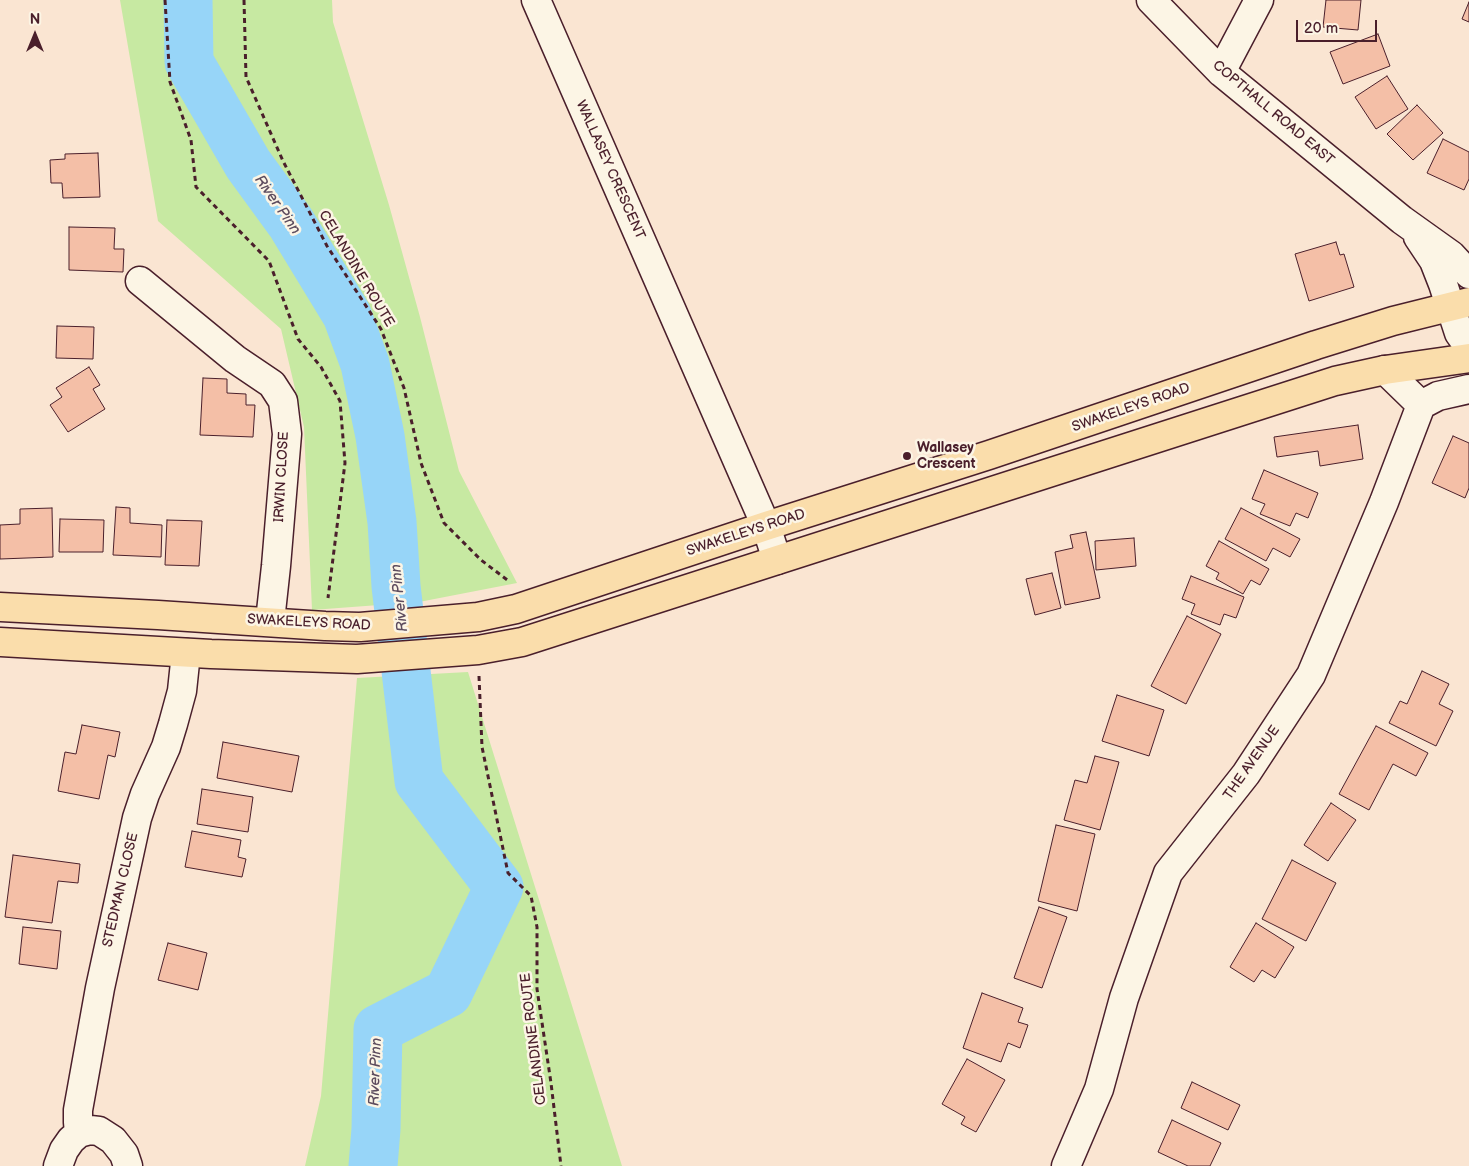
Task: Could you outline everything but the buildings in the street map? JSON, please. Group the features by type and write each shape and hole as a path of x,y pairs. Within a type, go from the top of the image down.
{"main road":[{"name":"SWAKELEYS ROAD","path":"0,607 158,614 360,627 478,617 516,609 766,526 989,455 1393,320 1460,304"},
{"path":"0,642 186,653 357,659 466,651 522,642 1336,381 1384,370 1469,358"},
{"path":"156,651 158,614"}],"street":[{"name":"WALLASEY CRESCENT","path":"536,0 766,526 777,560"},
{"name":"COPTHALL ROAD EAST","path":"1151,0 1222,72 1402,220 1452,255 1469,274"},
{"path":"1222,72 1258,0"},
{"name":"COPTHALL ROAD EAST","path":"1402,220 1421,240 1431,255 1443,284 1460,304 1459,333 1469,347"},
{"name":"IRWIN CLOSE","path":"140,280 235,359 272,384 283,400 286,434 270,621"},
{"path":"1384,370 1421,405 1438,396 1469,389"},
{"name":"THE AVENUE","path":"1066,1166 1099,1089 1124,998 1168,874 1246,774 1311,675 1384,502 1421,405"},
{"name":"STEDMAN CLOSE","path":"80,1133 78,1110 100,988 131,846 145,794 166,747 175,716 182,691 186,653"},
{"path":"58,1166 70,1140 80,1133 90,1130 107,1135 120,1147 128,1166"}],"path":[{"path":"165,0 170,82 191,140 196,187 269,261 298,339 321,367 340,400 344,463 325,626"},
{"name":"CELANDINE ROUTE","path":"244,0 246,77 284,161 327,246 381,329 404,388 421,463 444,523 481,560 512,584 516,609"},
{"name":"CELANDINE ROUTE","path":"466,651 482,747 508,872 530,896 537,926 537,989 561,1166"}],"green space":[{"path":"120,0 332,0 333,22 389,205 459,471 517,583 419,602 312,610 304,427 281,329 158,221"},
{"path":"468,672 622,1166 305,1166 321,1096 357,678"}],"waterway":[{"name":"River Pinn","path":"188,0 189,62 248,164 291,223 347,315 365,364 380,436 392,522 396,586 419,781 499,887 448,993 378,1029 376,1129 373,1166"}],"place":[{"name":"Wallasey Crescent","path":"907,456"}]}
